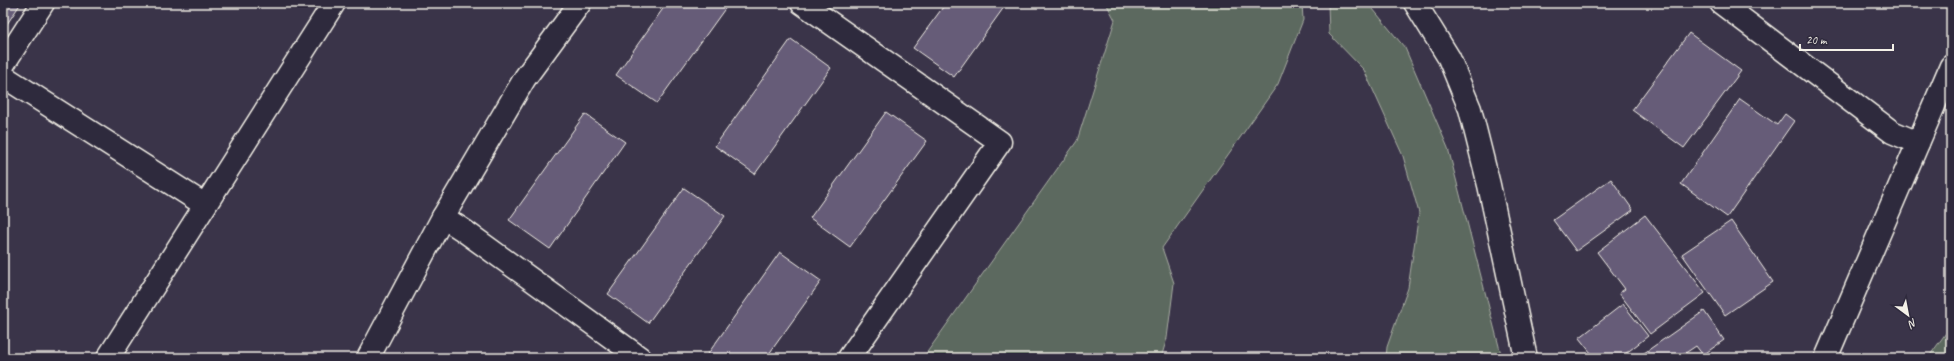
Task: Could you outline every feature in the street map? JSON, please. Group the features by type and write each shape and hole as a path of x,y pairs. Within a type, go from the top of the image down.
{"street":[{"path":"3,65 43,3"},
{"path":"108,358 334,3"},
{"path":"368,358 443,217 525,78 580,3"},
{"path":"802,3 1000,142 849,358"},
{"path":"1415,3 1449,58 1470,109 1489,185 1526,358"},
{"path":"1721,3 1892,132 1918,143"},
{"path":"1826,358 1951,66"},
{"path":"3,76 205,205"},
{"path":"443,217 640,358"}],"green space":[{"path":"1106,3 1302,3 1303,20 1278,84 1162,248 1174,283 1167,338 1161,358 923,358 1077,141 1115,20"},
{"path":"1328,3 1368,3 1405,48 1448,148 1502,358 1386,358 1387,347 1408,288 1419,213 1403,156 1364,70 1329,34"},
{"path":"1951,326 1951,358 1928,358"}],"building":[{"path":"3,3 21,3 3,30"},
{"path":"667,3 729,3 657,103 616,75"},
{"path":"946,3 1007,3 954,77 913,48"},
{"path":"1689,33 1741,71 1684,148 1632,110"},
{"path":"791,39 831,68 755,174 715,146"},
{"path":"1740,99 1777,125 1785,114 1794,121 1727,217 1681,184"},
{"path":"886,112 927,141 850,247 810,218"},
{"path":"585,114 625,142 550,249 509,220"},
{"path":"1611,179 1633,210 1576,251 1553,220"},
{"path":"684,188 725,216 648,323 608,294"},
{"path":"1645,215 1705,293 1650,334 1619,293 1625,289 1597,252"},
{"path":"1731,221 1773,282 1725,315 1682,254"},
{"path":"780,252 821,281 766,358 705,358"},
{"path":"1623,304 1648,336 1620,358 1595,358 1579,338"},
{"path":"1704,311 1724,340 1703,355 1696,346 1678,358 1637,358"}]}
